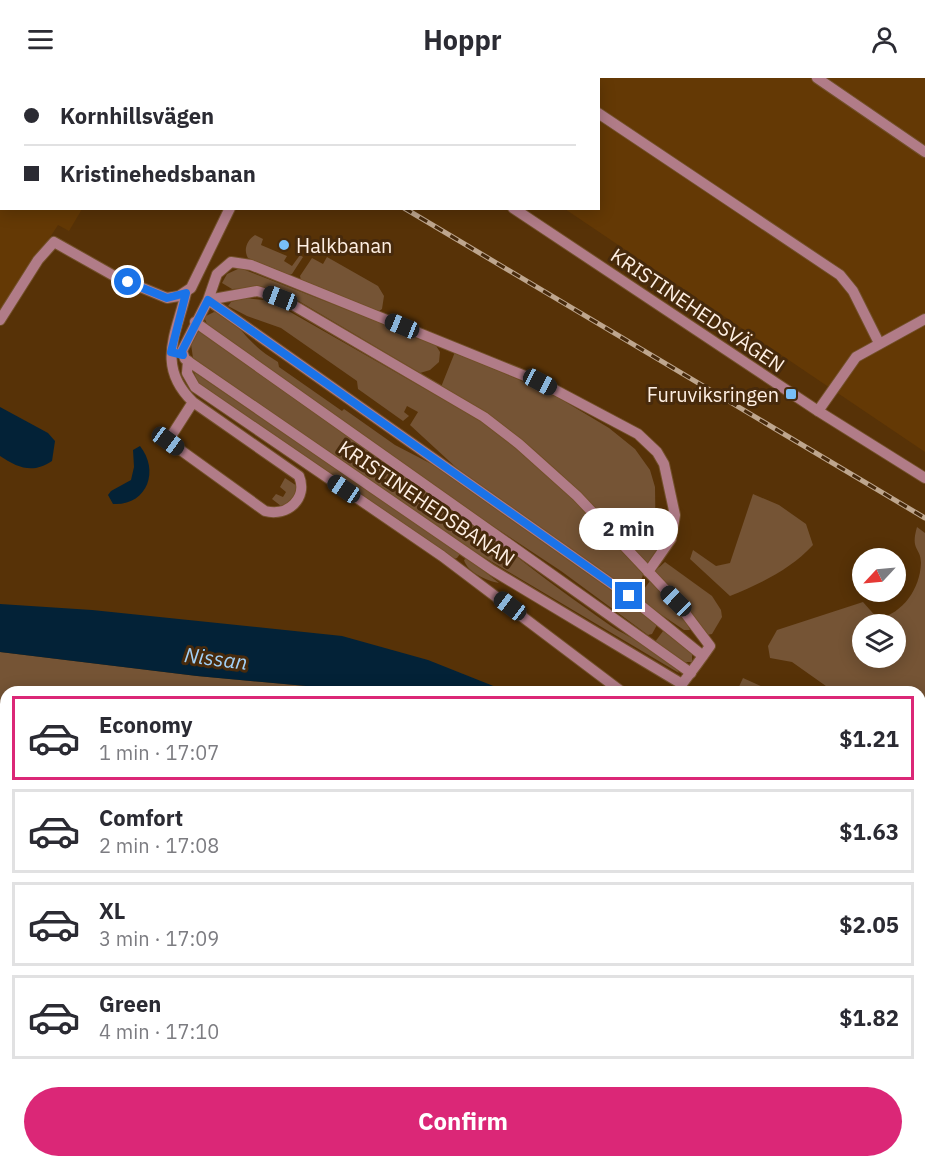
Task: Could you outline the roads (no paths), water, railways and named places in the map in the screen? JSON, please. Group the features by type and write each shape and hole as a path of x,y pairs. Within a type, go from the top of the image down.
{"street":[{"path":"817,78 925,152"},
{"path":"600,114 840,275 853,291 879,342"},
{"path":"0,320 38,260 54,242 116,277 167,298 186,293 191,288 229,210"},
{"name":"KRISTINEHEDSVÄGEN","path":"516,210 818,411 925,478"},
{"path":"614,686 442,556 195,387 187,373 186,358 182,351 208,300 217,274 231,262 240,263 514,370 638,434 657,452 669,478 675,515 671,539 648,572"},
{"path":"208,300 257,291 280,298 484,417 546,466 676,601 710,646 703,656"},
{"path":"186,293 171,352 175,379 181,391 193,402 299,476 303,485 302,493 290,508 274,513 266,511 168,441 193,402"},
{"name":"KRISTINEHEDSBANAN","path":"208,300 629,596 703,656 691,673 687,686"},
{"path":"818,411 856,357 925,318"},
{"path":"195,322 691,673"},
{"path":"171,352 186,358"},
{"name":"KRISTINEHEDSBANAN","path":"186,358 492,570 683,686"}],"water":[{"path":"0,407 48,433 55,441 52,461 38,467 26,468 13,464 0,456"},
{"path":"140,446 149,466 147,485 134,499 125,503 113,504 108,495 131,480 134,467 133,450"},
{"name":"Nissan","path":"0,604 92,610 342,636 428,660 493,686 306,686 197,676 0,652"}],"railway":[{"path":"407,210 925,518"}],"place":[{"name":"Halkbanan","path":"284,245"},
{"name":"Furuviksringen","path":"791,394"}]}
